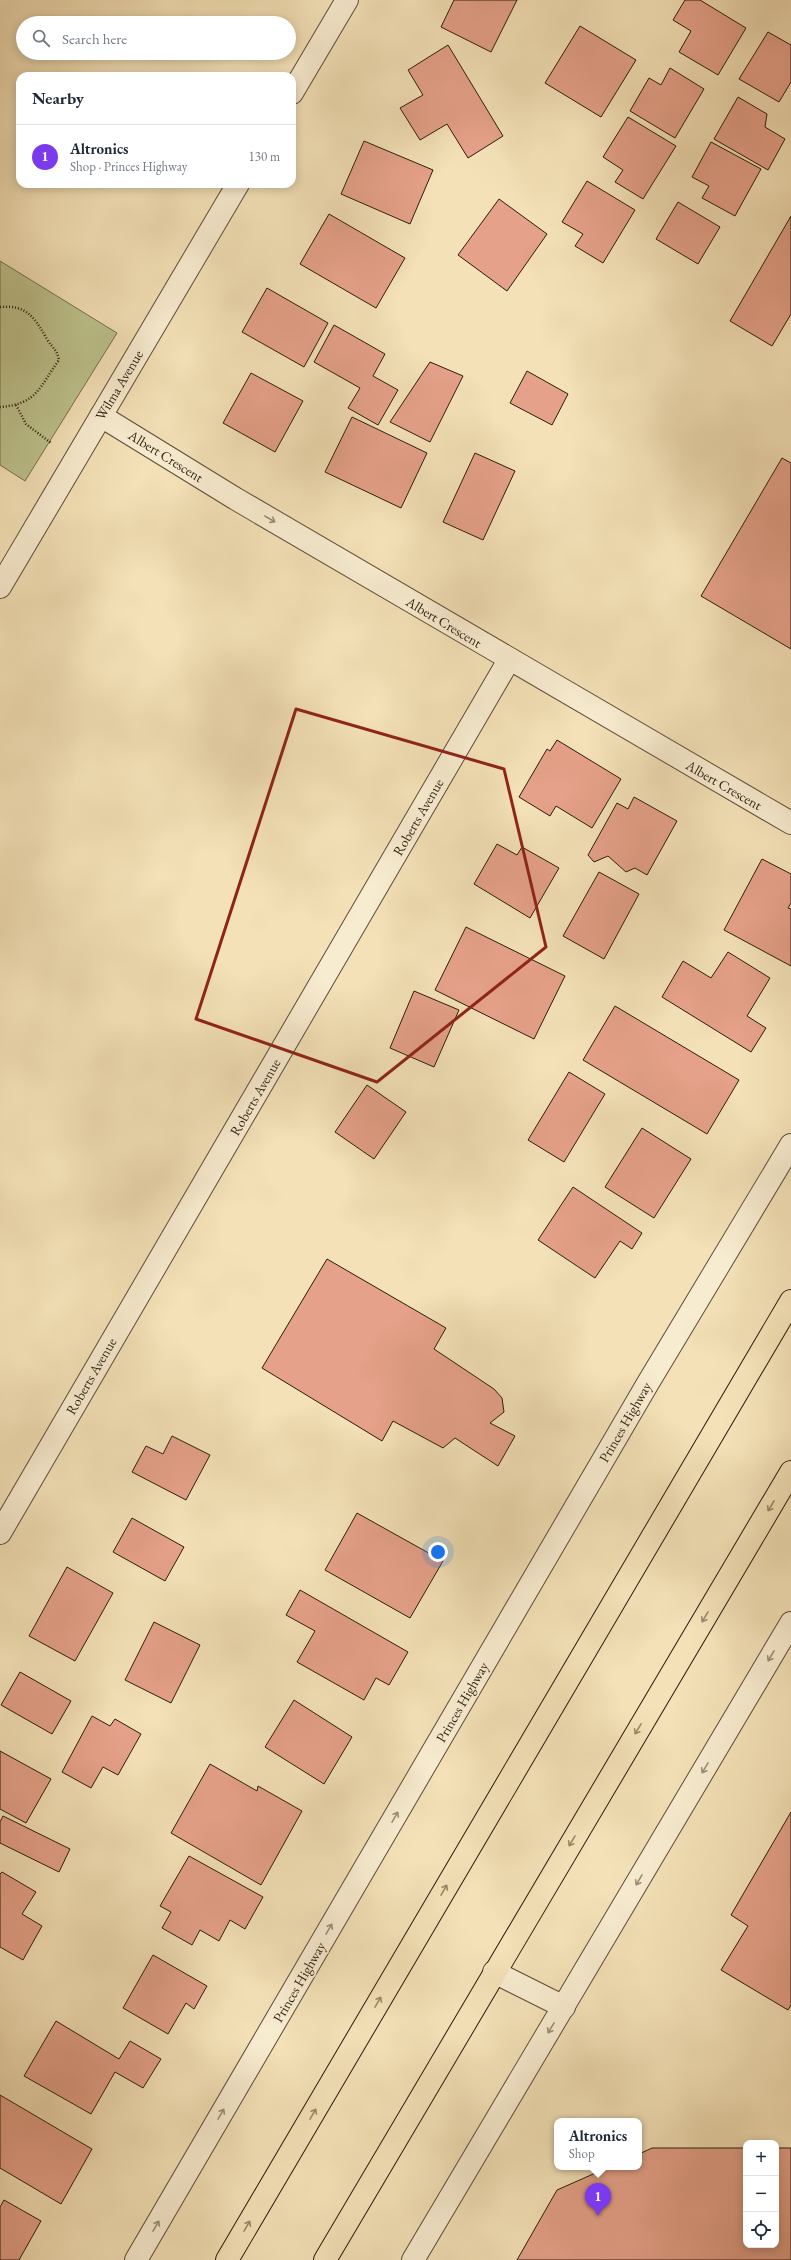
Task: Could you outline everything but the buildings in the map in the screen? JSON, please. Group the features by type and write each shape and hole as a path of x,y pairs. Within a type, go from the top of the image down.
{"highway":[{"path":"227,2260 791,1301"},
{"path":"325,2260 791,1472"}],"street":[{"path":"296,86 347,0"},
{"name":"Wilma Avenue","path":"0,587 236,188"},
{"name":"Albert Crescent","path":"101,416 236,499 509,660 791,823"},
{"name":"Roberts Avenue","path":"0,1533 509,660"},
{"name":"Princes Highway","path":"136,2260 648,1383 791,1145"},
{"path":"413,2260 791,1622"},
{"path":"494,1972 564,2007"}],"path":[{"path":"0,307 7,306 26,311 38,322 49,342 57,351 59,360 40,389 30,399 16,405 0,406"},
{"path":"16,405 26,424 46,441 76,458"}],"highlighted area":[{"path":"296,709 504,769 546,947 377,1082 196,1019"}],"green space":[{"path":"0,261 117,333 25,481 0,465"}],"place":[{"name":"Altronics","path":"598,2216"}]}
